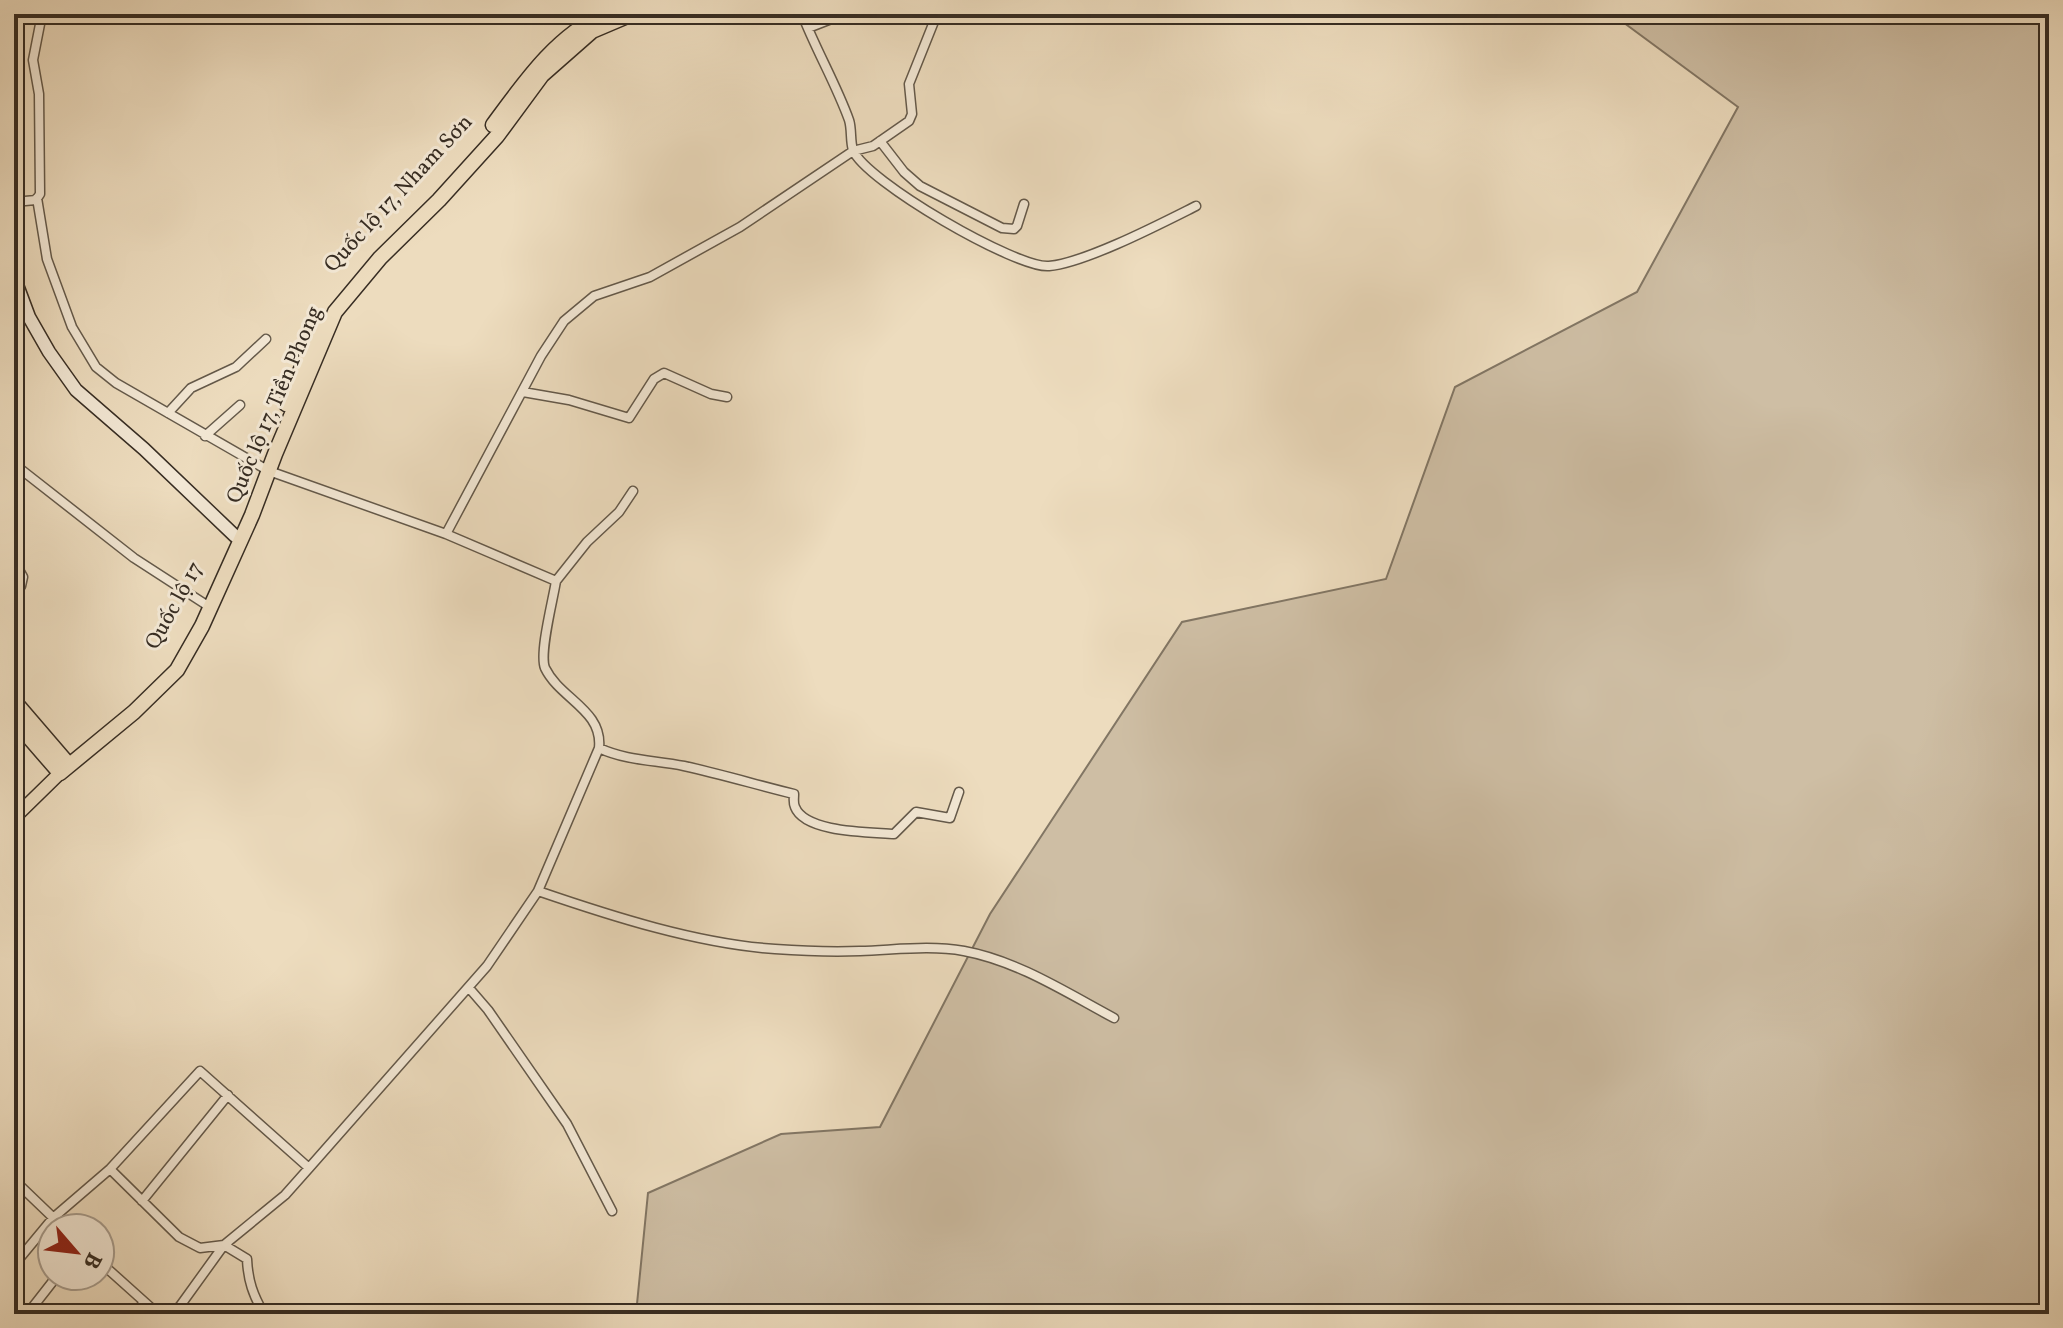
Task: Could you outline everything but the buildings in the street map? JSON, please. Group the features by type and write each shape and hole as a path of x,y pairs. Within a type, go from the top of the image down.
{"highway":[{"name":"Quốc lộ 17, Nham Sơn","path":"240,531 249,514 305,356 330,303 377,249 427,201 471,152 519,88 548,57 569,37 605,14"},
{"name":"Quốc lộ 17, Tiền Phong","path":"265,469 335,312 380,258 439,200 497,136 542,75 592,31 632,14"},
{"name":"Quốc lộ 17, Tiền Phong","path":"63,766 134,712 177,670 202,626 240,531"},
{"name":"Quốc lộ 17","path":"63,766 146,691 176,655 240,531"},
{"path":"14,701 63,766"},
{"path":"14,720 63,766"}],"main road":[{"path":"14,809 63,766"},
{"path":"14,818 63,766"}],"street":[{"path":"14,202 34,199 40,194 39,94 33,60 42,14"},
{"path":"802,14 850,123 853,151 886,183 918,205 1012,255 1048,266 1084,256 1196,206"},
{"path":"808,28 844,14"},
{"path":"446,534 541,356 564,321 594,296 672,266 740,227 853,151 873,146 909,121 912,114 909,84 937,14"},
{"path":"880,141 904,172 920,186 1002,228 1014,229 1017,226 1024,204"},
{"path":"34,199 47,259 72,327 96,367 116,383 265,469 446,534 556,581"},
{"path":"14,277 42,341 76,390 240,531"},
{"path":"168,413 191,388 236,367 266,339"},
{"path":"523,392 569,400 629,418 654,379 664,373 711,394 727,397"},
{"path":"205,436 240,405"},
{"path":"14,464 134,558 205,604"},
{"path":"170,1314 180,1306 224,1245 285,1195 469,988 538,891 599,748 600,735 595,720 545,667 543,648 556,581 587,542 619,512 633,491"},
{"path":"14,561 23,577 14,595"},
{"path":"599,748 630,760 667,762 794,794 795,808 803,817 821,825 852,831 894,834 916,812 950,818 959,792"},
{"path":"538,891 593,910 690,935 772,949 859,951 928,948 965,951 1026,971 1114,1018"},
{"path":"469,988 488,1010 567,1124 612,1211"},
{"path":"60,1212 110,1169 200,1071 309,1168"},
{"path":"142,1201 228,1095"},
{"path":"110,1169 179,1237 200,1248 224,1245 247,1259 252,1295 264,1314"},
{"path":"14,1180 47,1212"},
{"path":"14,1265 36,1238"},
{"path":"116,1277 158,1314"},
{"path":"32,1308 44,1292"},
{"path":"135,1314 143,1303"}],"shaded area":[{"path":"1612,14 2049,14 2049,1314 636,1314 648,1193 781,1134 880,1127 990,914 1182,622 1386,579 1455,387 1637,292 1738,107"}]}
